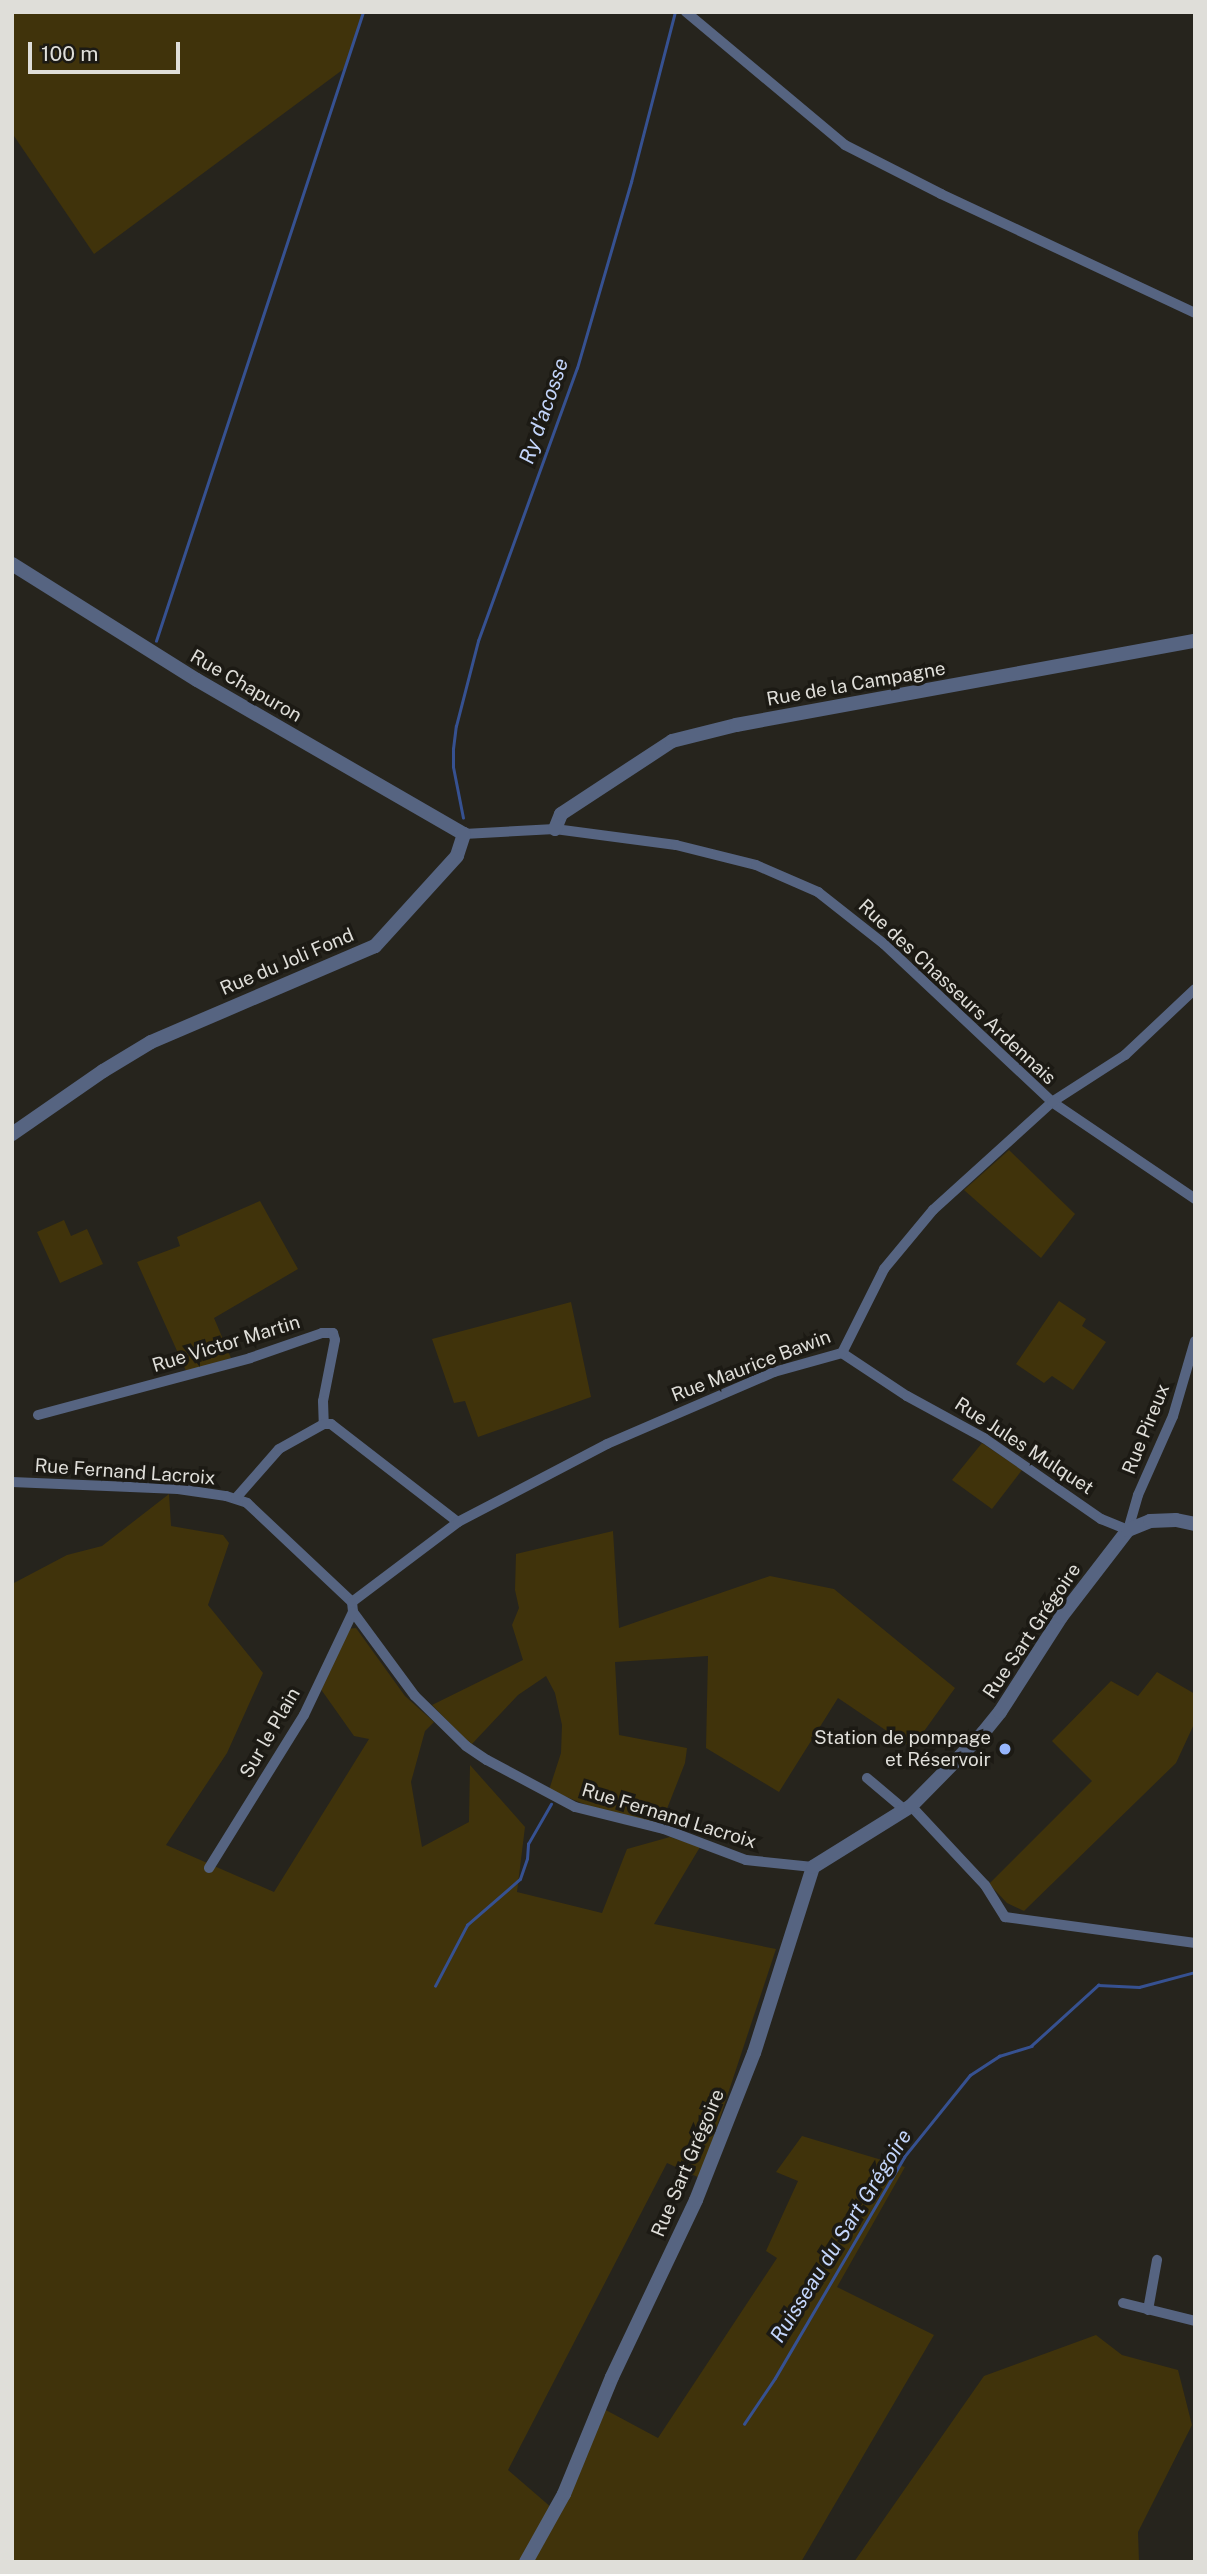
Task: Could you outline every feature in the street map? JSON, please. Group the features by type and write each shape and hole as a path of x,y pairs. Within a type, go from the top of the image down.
{"street":[{"path":"686,12 845,145 941,194 1195,313"},
{"name":"Rue Chapuron","path":"12,564 197,680 464,834"},
{"name":"Rue de la Campagne","path":"555,829 561,814 673,741 748,723 1195,641"},
{"path":"464,834 555,829"},
{"name":"Rue des Chasseurs Ardennais","path":"555,829 640,839 737,858 777,872 818,892 884,944 1052,1102 1195,1199"},
{"name":"Rue du Joli Fond","path":"12,1134 103,1070 151,1042 375,946 457,856 464,834"},
{"name":"Rue Maurice Bawin","path":"353,1607 458,1522 607,1444 774,1372 842,1353 884,1269 905,1240 1052,1102 1125,1055 1176,1010 1195,989"},
{"name":"Rue Victor Martin","path":"38,1415 250,1359 322,1333 333,1333 335,1340 323,1401 324,1424"},
{"name":"Rue Pireux","path":"1128,1530 1138,1495 1173,1416 1195,1341"},
{"name":"Rue Jules Mulquet","path":"842,1353 906,1396 984,1438 1101,1519 1128,1530"},
{"path":"236,1498 279,1449 324,1424 343,1433 458,1522"},
{"name":"Rue Fernand Lacroix","path":"12,1482 178,1489 236,1498 247,1503 287,1538 353,1607 415,1696 466,1746 487,1760 575,1807 664,1829 746,1860 813,1867"},
{"path":"1128,1530 1150,1521 1176,1520 1195,1524"},
{"name":"Rue Sart Grégoire","path":"526,2562 564,2494 612,2376 696,2200 754,2053 813,1867 908,1808 1000,1712 1061,1617 1128,1530"},
{"name":"Sur le Plain","path":"209,1868 304,1715 353,1607"},
{"path":"867,1777 908,1808 985,1885 1005,1917 1195,1943"},
{"path":"1148,2310 1157,2260"},
{"path":"1123,2303 1195,2320"}],"shaded area":[{"path":"12,12 363,12 345,68 94,254 12,133"},
{"path":"1009,1150 1075,1214 1041,1258 964,1190"},
{"path":"260,1201 298,1269 214,1318 231,1358 187,1373 137,1262 180,1246 177,1237"},
{"path":"64,1220 71,1236 87,1229 103,1264 60,1283 37,1232"},
{"path":"1059,1301 1086,1319 1082,1326 1106,1342 1073,1390 1052,1376 1044,1383 1016,1364"},
{"path":"571,1302 591,1397 478,1437 465,1401 454,1403 432,1339"},
{"path":"982,1443 1022,1470 992,1509 952,1480"},
{"path":"169,1494 171,1526 223,1535 229,1543 208,1605 263,1673 227,1753 166,1845 274,1892 369,1739 354,1736 320,1688 346,1629 356,1628 405,1696 434,1722 425,1731 411,1782 422,1847 469,1822 470,1765 525,1827 517,1892 602,1913 627,1849 670,1837 700,1847 654,1924 776,1949 700,2178 667,2163 508,2470 552,2508 602,2408 658,2438 777,2258 766,2251 798,2181 776,2172 802,2136 905,2167 837,2287 934,2335 801,2562 12,2562 12,1584 67,1555 102,1546"},
{"path":"613,1531 619,1628 770,1576 834,1589 955,1688 912,1748 838,1698 779,1792 706,1748 708,1656 615,1662 619,1735 687,1748 685,1763 661,1824 594,1808 549,1790 561,1753 562,1725 555,1693 546,1676 518,1695 471,1745 432,1705 523,1660 512,1625 519,1608 515,1590 516,1554"},
{"path":"1157,1672 1195,1694 1195,1722 1176,1763 1024,1911 1007,1903 989,1884 1092,1781 1052,1741 1111,1681 1138,1696"},
{"path":"1096,2335 1122,2355 1178,2370 1192,2425 1138,2532 1139,2562 854,2562 984,2376"}],"waterway":[{"path":"156,641 363,12"},
{"name":"Ry d'acosse","path":"463,818 453,767 453,749 456,726 478,641 577,368 631,182 675,12"},
{"path":"435,1986 467,1925 520,1879 527,1859 528,1844 551,1804"},
{"name":"Ruisseau du Sart Grégoire","path":"744,2424 775,2378 904,2157 970,2075 999,2056 1031,2046 1098,1985 1139,1987 1195,1972"}],"place":[{"name":"Station de pompage et Réservoir","path":"1005,1749"}]}
